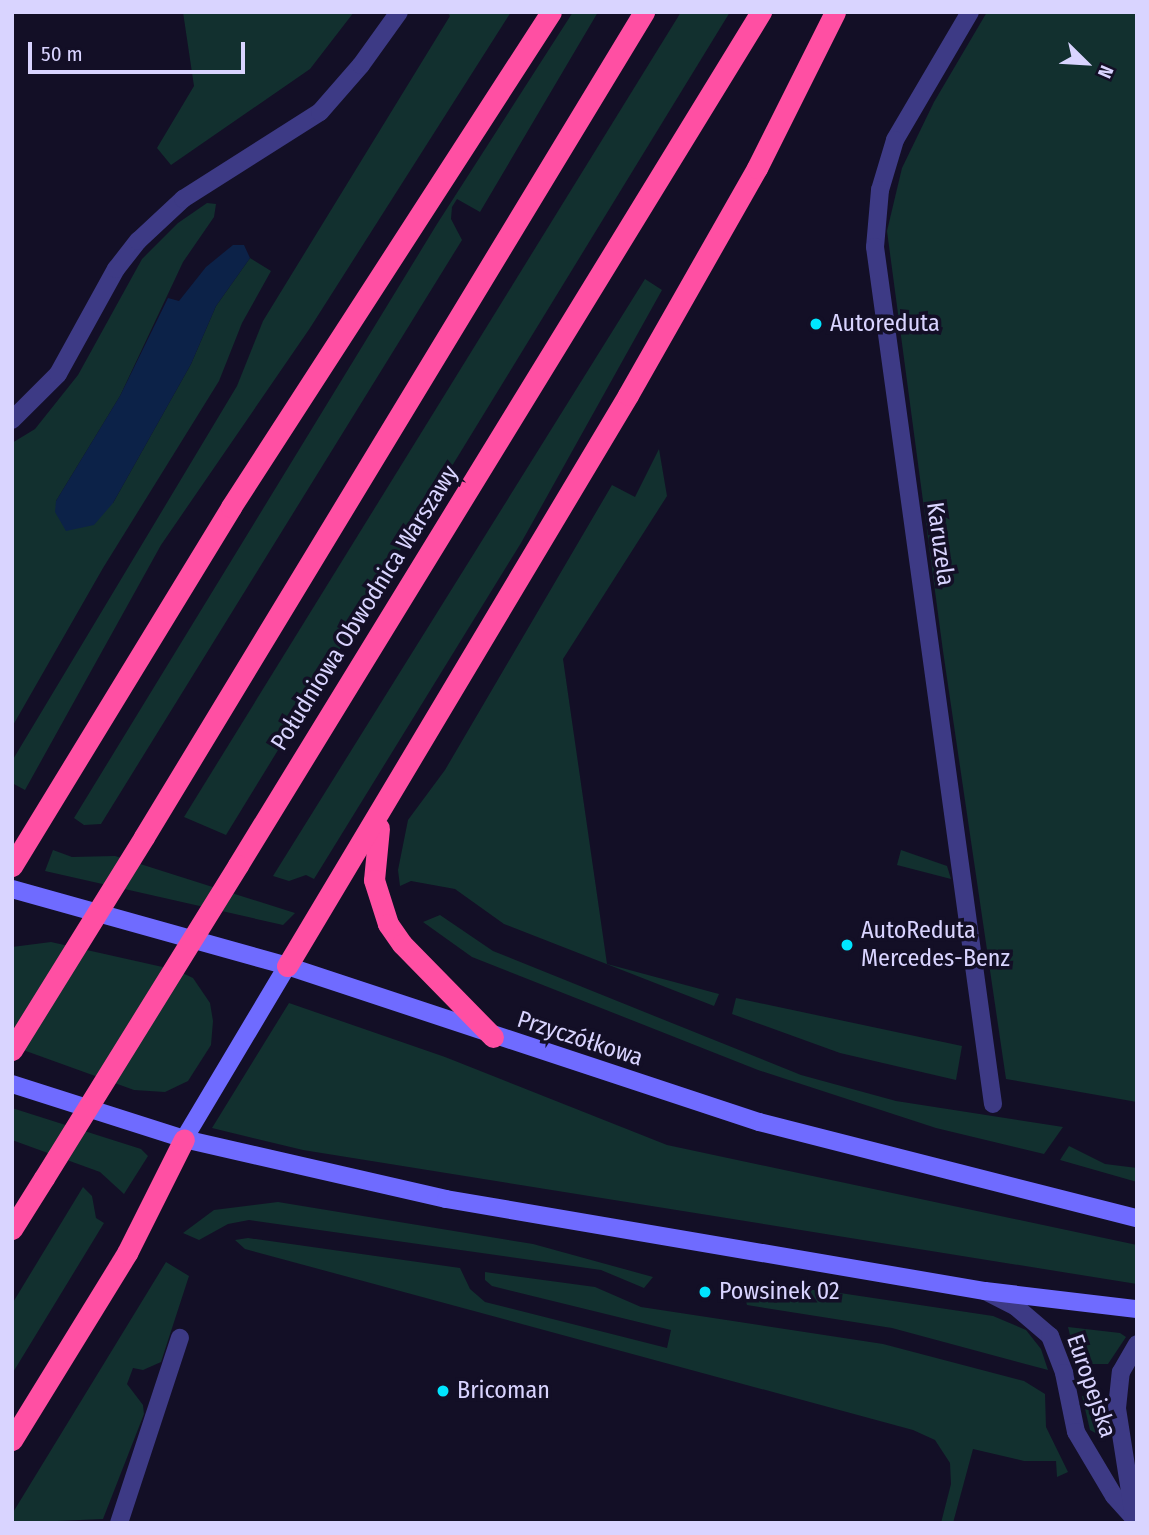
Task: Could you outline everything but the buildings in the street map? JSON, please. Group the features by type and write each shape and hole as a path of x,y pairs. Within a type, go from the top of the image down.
{"highway":[{"path":"12,866 231,508 551,12"},
{"path":"12,1050 644,12"},
{"name":"Południowa Obwodnica Warszawy","path":"12,1229 761,12"},
{"path":"287,966 382,814 703,264 835,12"},
{"path":"382,814 374,880 380,908 402,944 492,1037"},
{"path":"12,1440 127,1253 184,1139"}],"main road":[{"name":"Przyczółkowa","path":"12,889 287,966 492,1037 833,1144 1137,1218"},
{"path":"184,1139 287,966"},
{"path":"12,1084 184,1139 446,1199 985,1291 1137,1309"}],"street":[{"path":"12,420 58,374 116,269 138,241 183,199 320,112 399,12"},
{"name":"Karuzela","path":"970,12 895,140 880,190 875,247 993,1104"},
{"name":"Europejska","path":"985,1291 1016,1307 1050,1336 1063,1373 1076,1432 1114,1496 1135,1520"},
{"path":"119,1523 180,1338"},
{"name":"Europejska","path":"1135,1520 1117,1408 1121,1371 1137,1344"}],"green space":[{"path":"183,12 354,12 310,69 171,165 157,148 194,86"},
{"path":"447,12 511,12 310,328 161,545 25,790 12,783 12,761 237,386 263,321 450,16"},
{"path":"573,12 598,12 480,212 457,199 452,207 451,219 462,240 101,824 84,825 74,818 437,224"},
{"path":"681,12 730,12 226,835 184,817"},
{"path":"987,12 1137,12 1137,1102 1006,1079 943,651 887,231 902,168 934,102"},
{"path":"207,203 216,204 214,217 183,262 120,396 56,501 113,503 191,364 216,306 250,258 271,271 242,323 219,381 103,568 12,727 12,443 35,429 78,375 142,259 178,223"},
{"path":"645,279 662,290 521,543 314,879 306,875 289,881 273,876"},
{"path":"659,449 667,496 563,659 607,964 719,994 714,1006 504,924 455,889 411,881 400,886 398,870 408,820 445,770 612,485 635,497"},
{"path":"53,850 72,857 115,856 295,913 283,925 45,871"},
{"path":"901,850 947,866 951,879 897,865"},
{"path":"440,915 493,951 801,1075 896,1101 1063,1127 1044,1154 936,1128 758,1070 472,957 423,922"},
{"path":"51,942 176,970 193,978 210,1003 213,1021 211,1045 188,1081 165,1092 134,1090 12,1046 12,947"},
{"path":"736,998 962,1046 956,1080 840,1053 732,1014"},
{"path":"289,1003 445,1057 667,1145 1137,1245 1137,1284 303,1150 212,1128"},
{"path":"12,1108 141,1149 148,1156 124,1194 100,1172 12,1140"},
{"path":"1069,1146 1105,1164 1137,1168 1137,1182 1060,1160"},
{"path":"83,1187 92,1196 96,1218 104,1223 12,1374 12,1304"},
{"path":"278,1202 533,1244 653,1277 644,1288 601,1270 249,1220 228,1224 199,1240 183,1233 214,1210"},
{"path":"248,1238 460,1268 470,1289 485,1302 667,1348 671,1330 492,1286 485,1280 485,1272 595,1287 641,1307 883,1344 1024,1381 1045,1394 1046,1427 1068,1472 1057,1477 1056,1461 1024,1461 973,1449 953,1523 941,1523 951,1484 950,1463 935,1440 913,1430 245,1249 235,1240"},
{"path":"166,1262 189,1276 161,1362 143,1370 133,1368 127,1384 143,1405 144,1414 103,1519 12,1523 12,1514"},
{"path":"743,1290 820,1290 993,1316 1026,1330 1041,1349 1048,1370 892,1328 747,1305"},
{"path":"1068,1327 1120,1333 1126,1337 1108,1364 1077,1364"},
{"path":"1082,1396 1099,1396 1103,1428 1099,1435 1090,1430"}],"water":[{"path":"233,245 244,245 250,258 216,306 191,364 113,503 94,525 66,531 55,512 56,501 120,396 168,298 179,301 206,267"}],"place":[{"name":"Autoreduta","path":"816,324"},
{"name":"AutoReduta Mercedes-Benz","path":"847,945"},
{"name":"Powsinek 02","path":"705,1292"},
{"name":"Bricoman","path":"443,1391"}]}
